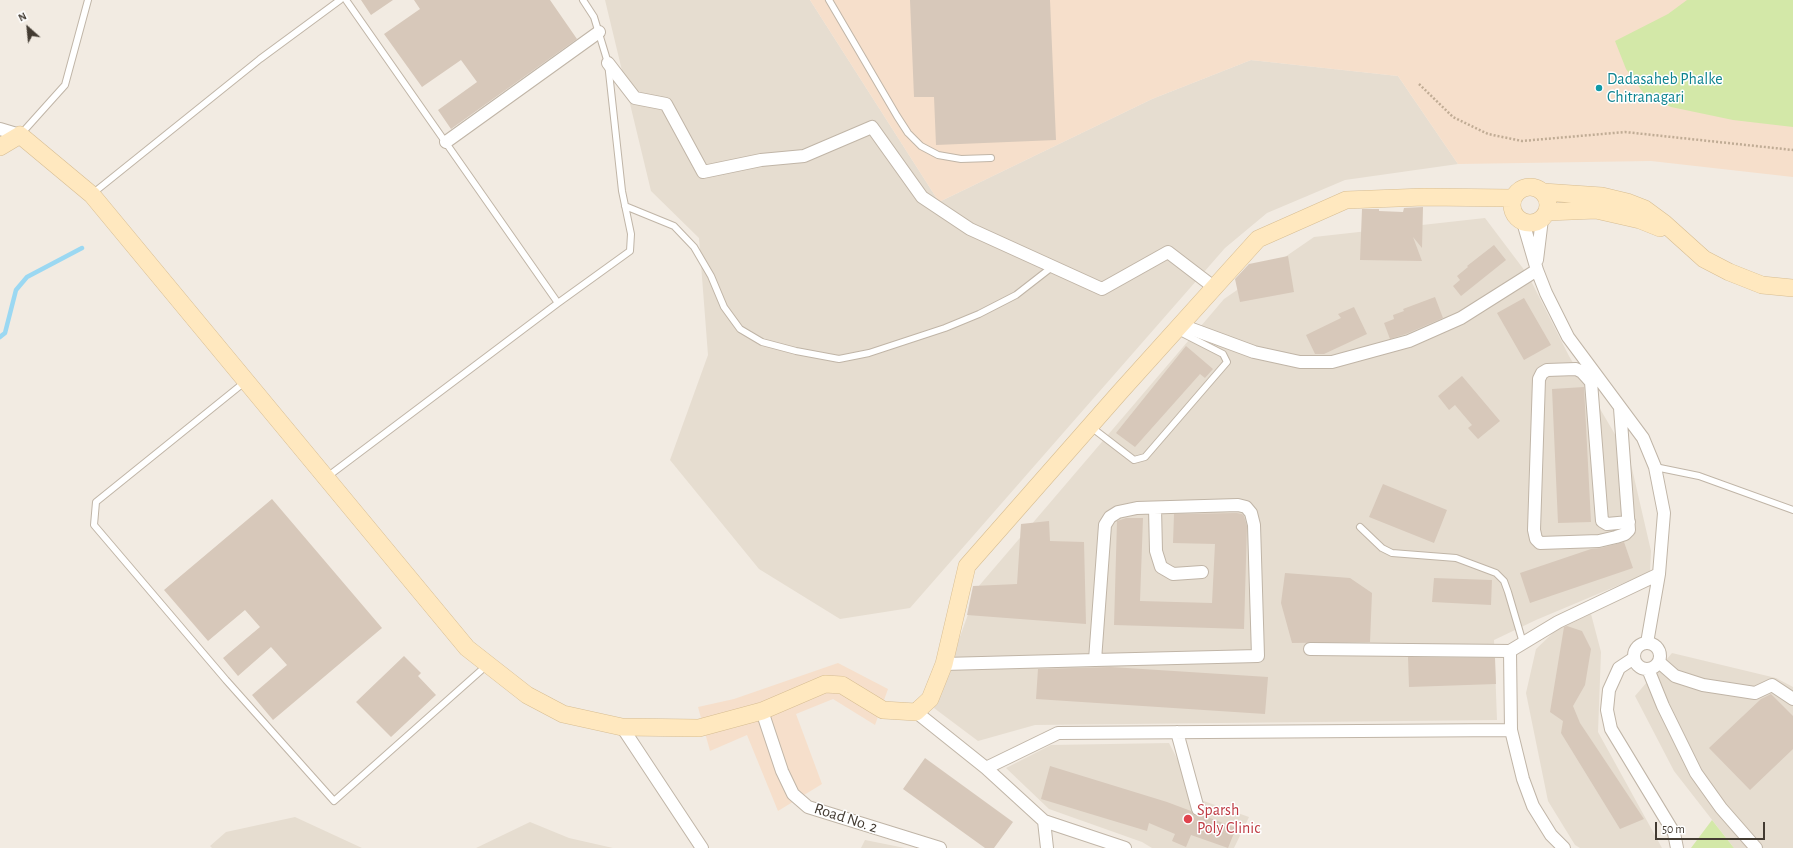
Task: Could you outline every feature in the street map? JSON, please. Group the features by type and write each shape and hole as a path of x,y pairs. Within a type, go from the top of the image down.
{"street":[{"path":"446,142 598,32"},
{"path":"608,63 635,98 666,104 703,172 762,160 804,156 872,127 922,198 970,229 1102,289 1168,252 1215,288"},
{"path":"0,129 20,135 92,195 467,648 527,695 563,714 622,727 699,728 762,711 825,684 842,685 883,710 916,712 986,768 1044,821 1125,848"},
{"path":"0,147 20,135"},
{"path":"1676,234 1640,220 1596,210 1544,215 1536,222 1523,222 1517,218 1513,212 1513,198 1517,192 1530,186 1544,192 1602,196 1627,202 1646,210 1664,223 1704,259 1729,272 1762,285 1793,288"},
{"path":"1178,328 1254,352 1300,362 1332,362 1410,341 1461,318 1537,266 1544,215 1549,204 1544,192"},
{"path":"916,712 930,699 944,664 967,566 1258,239 1346,200 1424,197 1513,198"},
{"path":"1523,222 1546,294 1568,337 1643,438 1655,467 1664,513 1659,574 1647,643"},
{"path":"1620,408 1629,522 1629,530 1625,534 1598,541 1540,543 1536,539 1534,530 1539,379 1542,373 1547,370 1576,369 1582,372 1591,382 1602,521 1607,524 1629,522"},
{"path":"944,664 1258,656 1255,537 1251,513 1246,507 1238,505 1137,508 1118,512 1110,517 1106,525 1095,660"},
{"path":"1156,508 1156,551 1161,567 1173,574 1202,572"},
{"path":"1310,649 1510,651 1558,622 1659,574"},
{"path":"1647,643 1640,646 1636,651 1634,658 1619,668 1608,690 1607,710 1611,730 1674,833 1677,848"},
{"path":"1634,658 1637,664 1642,668 1648,669 1654,667 1660,656 1658,649 1647,643"},
{"path":"1510,651 1511,730 1523,779 1533,806 1551,835 1564,848"},
{"path":"1658,662 1676,676 1703,685 1755,692 1772,685 1793,699"},
{"path":"1648,669 1663,706 1696,773 1721,808 1756,848"},
{"name":"Road No. 2","path":"762,711 782,771 793,794 808,806 940,848"},
{"path":"622,727 702,848"},
{"path":"986,768 1058,733 1511,730"},
{"path":"1177,732 1198,809"},
{"path":"1044,821 1047,848"}],"lane":[{"path":"20,135 65,85 88,0"},
{"path":"92,195 260,59 340,0"},
{"path":"346,0 558,302"},
{"path":"326,478 558,302 630,251 631,234 622,191 608,63 594,17 583,0"},
{"path":"829,0 897,116 908,132 921,146 938,155 961,159 991,158"},
{"path":"625,206 674,226 694,246 711,276 724,306 740,329 762,342 796,351 839,359 869,353 945,328 979,314 1016,295 1052,267"},
{"path":"1090,426 1134,460 1145,457 1227,362 1223,354 1178,328"},
{"path":"246,381 96,502 94,525 221,674 334,801 488,665"},
{"path":"1655,467 1699,476 1793,510"},
{"path":"1360,527 1382,548 1392,553 1456,558 1496,573 1504,582 1508,592 1523,643"}],"path":[{"path":"1419,84 1453,117 1488,134 1522,141 1625,132 1793,150"}],"shaded area":[{"path":"605,0 810,0 939,202 1152,99 1251,60 1398,76 1458,164 1345,180 1267,213 1225,248 910,608 840,619 759,569 670,460 708,355 699,238 651,191"},
{"name":"Dadasaheb Phalke Chitranagari","path":"810,0 1793,0 1793,177 1651,161 1458,164 1398,76 1251,60 1152,99 939,202"},
{"path":"1485,218 1528,275 1569,356 1630,460 1651,551 1650,572 1536,620 1494,640 1497,720 1035,725 978,741 934,708 978,587 1224,299 1314,237"},
{"path":"1591,614 1601,652 1598,732 1662,848 1580,848 1575,845 1548,801 1526,693 1536,649 1555,631"},
{"path":"1672,653 1776,678 1793,687 1793,848 1734,848 1674,771 1635,696"},
{"path":"838,663 888,689 875,725 833,699 796,714 822,784 778,811 747,735 710,751 698,707 734,699"},
{"path":"1169,743 1198,799 1249,817 1234,848 1152,848 1142,842 1049,809 1006,768 1051,745"},
{"path":"295,817 362,848 212,848 210,846 226,832"},
{"path":"530,822 569,838 613,848 476,848"},
{"path":"865,840 905,848 861,848"}],"green space":[{"path":"1687,0 1793,0 1793,127 1733,120 1671,107 1645,95 1626,69 1615,41 1668,14"},
{"path":"1712,820 1734,848 1691,848"}],"building":[{"path":"361,0 393,0 371,15"},
{"path":"414,0 550,0 577,39 451,129 438,110 477,82 461,60 422,87 384,34 420,9"},
{"path":"910,0 1050,0 1056,140 936,145 934,97 914,97"},
{"path":"1423,207 1422,248 1413,237 1422,261 1360,260 1362,209 1379,209 1379,211 1403,212 1404,208"},
{"path":"1494,245 1506,260 1461,296 1453,286 1460,280 1457,276 1468,267 1467,266"},
{"path":"1288,256 1294,292 1240,302 1235,279 1249,264"},
{"path":"1435,297 1443,318 1406,334 1390,339 1384,323 1394,319 1393,315 1404,311 1403,309"},
{"path":"1524,298 1551,345 1524,360 1497,313"},
{"path":"1354,307 1367,334 1324,354 1315,354 1306,335 1341,318 1338,314"},
{"path":"1186,346 1213,369 1205,378 1200,374 1135,447 1116,433"},
{"path":"1462,376 1500,421 1478,439 1468,428 1472,425 1455,405 1449,410 1438,396"},
{"path":"1584,387 1591,522 1558,523 1552,389"},
{"path":"1383,484 1447,510 1434,543 1369,517"},
{"path":"272,499 382,628 273,720 252,695 287,665 271,647 238,676 223,658 260,627 245,610 208,641 164,590"},
{"path":"1237,513 1244,516 1247,526 1244,629 1114,625 1117,521 1126,518 1143,518 1140,601 1212,603 1215,544 1173,543 1174,514"},
{"path":"1049,521 1050,541 1084,542 1086,624 967,615 973,586 1017,584 1021,524"},
{"path":"1624,542 1633,568 1530,603 1520,573 1591,549"},
{"path":"1285,573 1350,578 1372,593 1370,642 1292,643 1281,603"},
{"path":"1434,578 1492,580 1491,605 1432,602"},
{"path":"1567,626 1582,631 1591,649 1585,685 1573,706 1580,723 1644,819 1620,829 1561,733 1563,721 1550,712 1564,627"},
{"path":"404,656 421,673 418,676 436,695 391,737 356,702"},
{"path":"1408,657 1495,658 1496,684 1409,687"},
{"path":"1111,667 1268,677 1265,714 1036,699 1038,669"},
{"path":"1771,694 1793,716 1793,749 1750,790 1709,748 1761,699"},
{"path":"925,758 1013,822 994,848 985,848 903,789"},
{"path":"1050,766 1167,802 1191,811 1196,816 1202,815 1236,828 1228,848 1191,835 1186,847 1172,841 1175,834 1149,823 1147,831 1041,799"}],"waterway":[{"path":"0,337 5,333 16,290 27,277 82,248"}],"place":[{"name":"Dadasaheb Phalke Chitranagari","path":"1599,88"},
{"name":"Sparsh Poly Clinic","path":"1188,819"}]}
